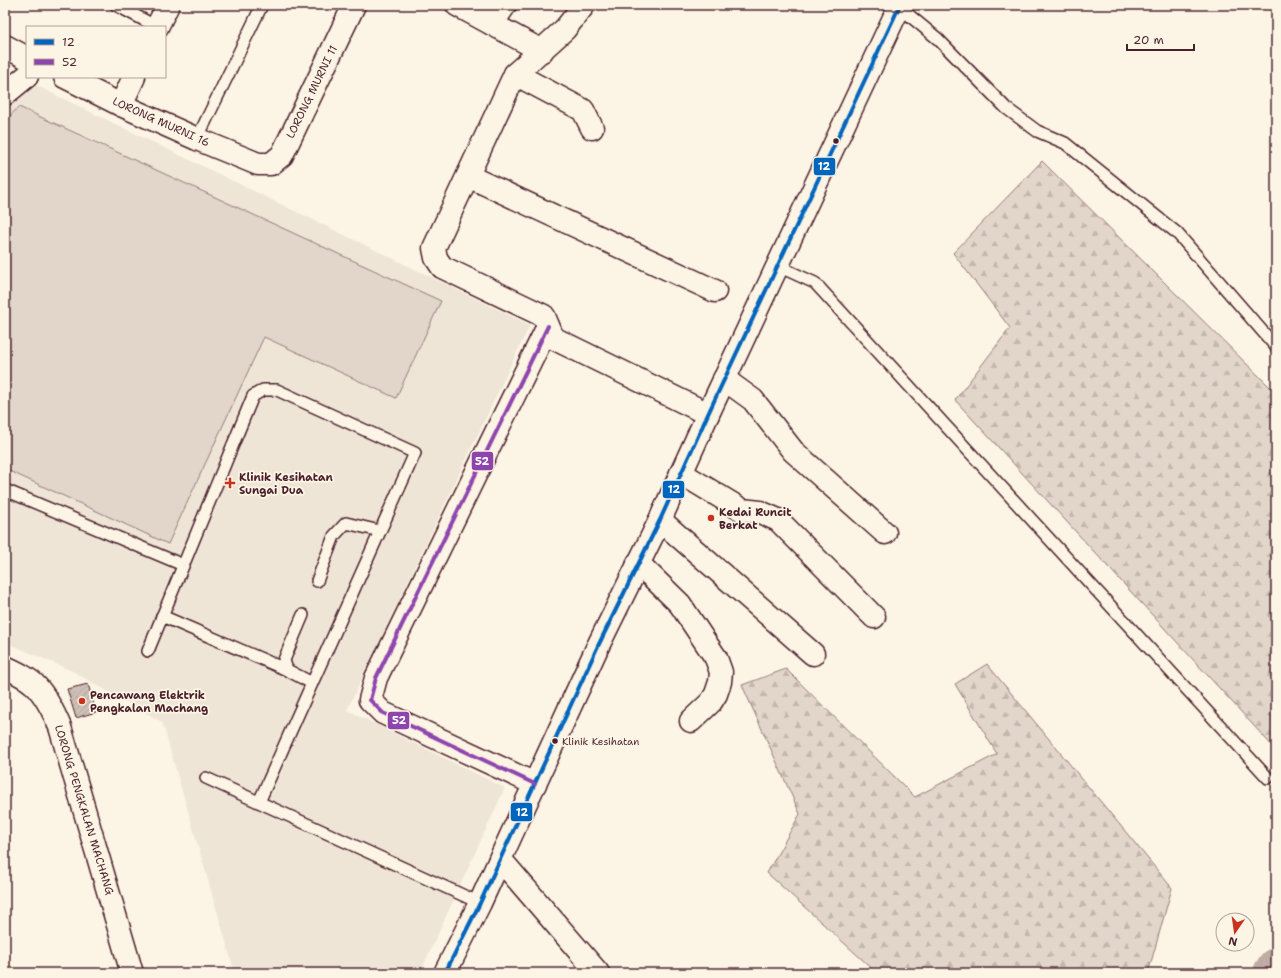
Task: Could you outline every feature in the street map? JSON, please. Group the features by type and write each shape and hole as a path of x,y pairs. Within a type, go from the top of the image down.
{"street":[{"path":"158,26 168,5"},
{"name":"LORONG MURNI 11","path":"258,164 271,164 282,155 354,5"},
{"path":"457,5 542,51"},
{"path":"492,24 505,5"},
{"path":"584,5 565,29 515,74 434,248 436,258 442,267 544,316 553,338 708,414"},
{"path":"445,973 480,903 638,563 660,520 724,379 900,6"},
{"path":"5,46 26,57"},
{"path":"515,74 583,110 592,128"},
{"path":"5,94 26,77"},
{"name":"LORONG MURNI 16","path":"67,78 120,105 258,164"},
{"path":"120,105 134,78"},
{"path":"468,176 716,292"},
{"path":"535,784 383,713 370,700 376,678 548,326"},
{"path":"724,379 753,400 793,452 884,533"},
{"path":"681,473 742,510 760,512 778,520 874,617"},
{"path":"660,520 813,654"},
{"path":"638,563 680,604 716,658 721,672 720,682 716,694 711,702 691,721"},
{"name":"LORONG PENGKALAN MACHANG","path":"5,667 36,686 48,702 60,727 132,973"},
{"path":"500,859 598,973"}],"lane":[{"path":"116,5 156,26"},
{"path":"197,139 262,5"},
{"path":"900,6 938,39 1006,108 1037,131 1065,143 1177,233 1276,347"},
{"path":"778,266 815,283 1268,778"},
{"path":"148,651 253,396 263,390 277,390 415,453 259,802"},
{"path":"5,490 184,565"},
{"path":"317,581 334,536 346,523 380,531"},
{"path":"162,616 287,670 312,683"},
{"path":"287,670 284,660 302,616"},
{"path":"206,778 480,903"}],"shaded area":[{"name":"Klinik Kesihatan Sungai Dua","path":"33,84 530,325 347,710 505,788 420,973 235,973 162,722 72,671 5,642 5,108"}],"green space":[{"path":"19,107 441,301 396,398 264,337 168,544 5,469 5,120"},
{"path":"1042,161 1276,393 1276,750 955,400 1010,328 953,253"},
{"path":"987,664 1172,888 1148,973 877,973 767,873 800,814 742,685 786,669 915,797 997,754 955,684"}],"building":[{"name":"Pencawang Elektrik Pengkalan Machang","path":"88,684 96,712 76,718 67,689"}],"waterway":[{"path":"1273,973 1276,968"}],"transit line":[{"name":"12","path":"445,973 480,903 597,648 660,520 708,414 900,5"},
{"name":"52","path":"535,784 383,713 370,700 376,678 548,326"}],"place":[{"name":"Klinik Kesihatan Sungai Dua","path":"230,483"},
{"name":"Kedai Runcit Berkat","path":"711,518"},
{"name":"Pencawang Elektrik Pengkalan Machang","path":"82,701"},
{"name":"Klinik Kesihatan","path":"555,741"}]}
